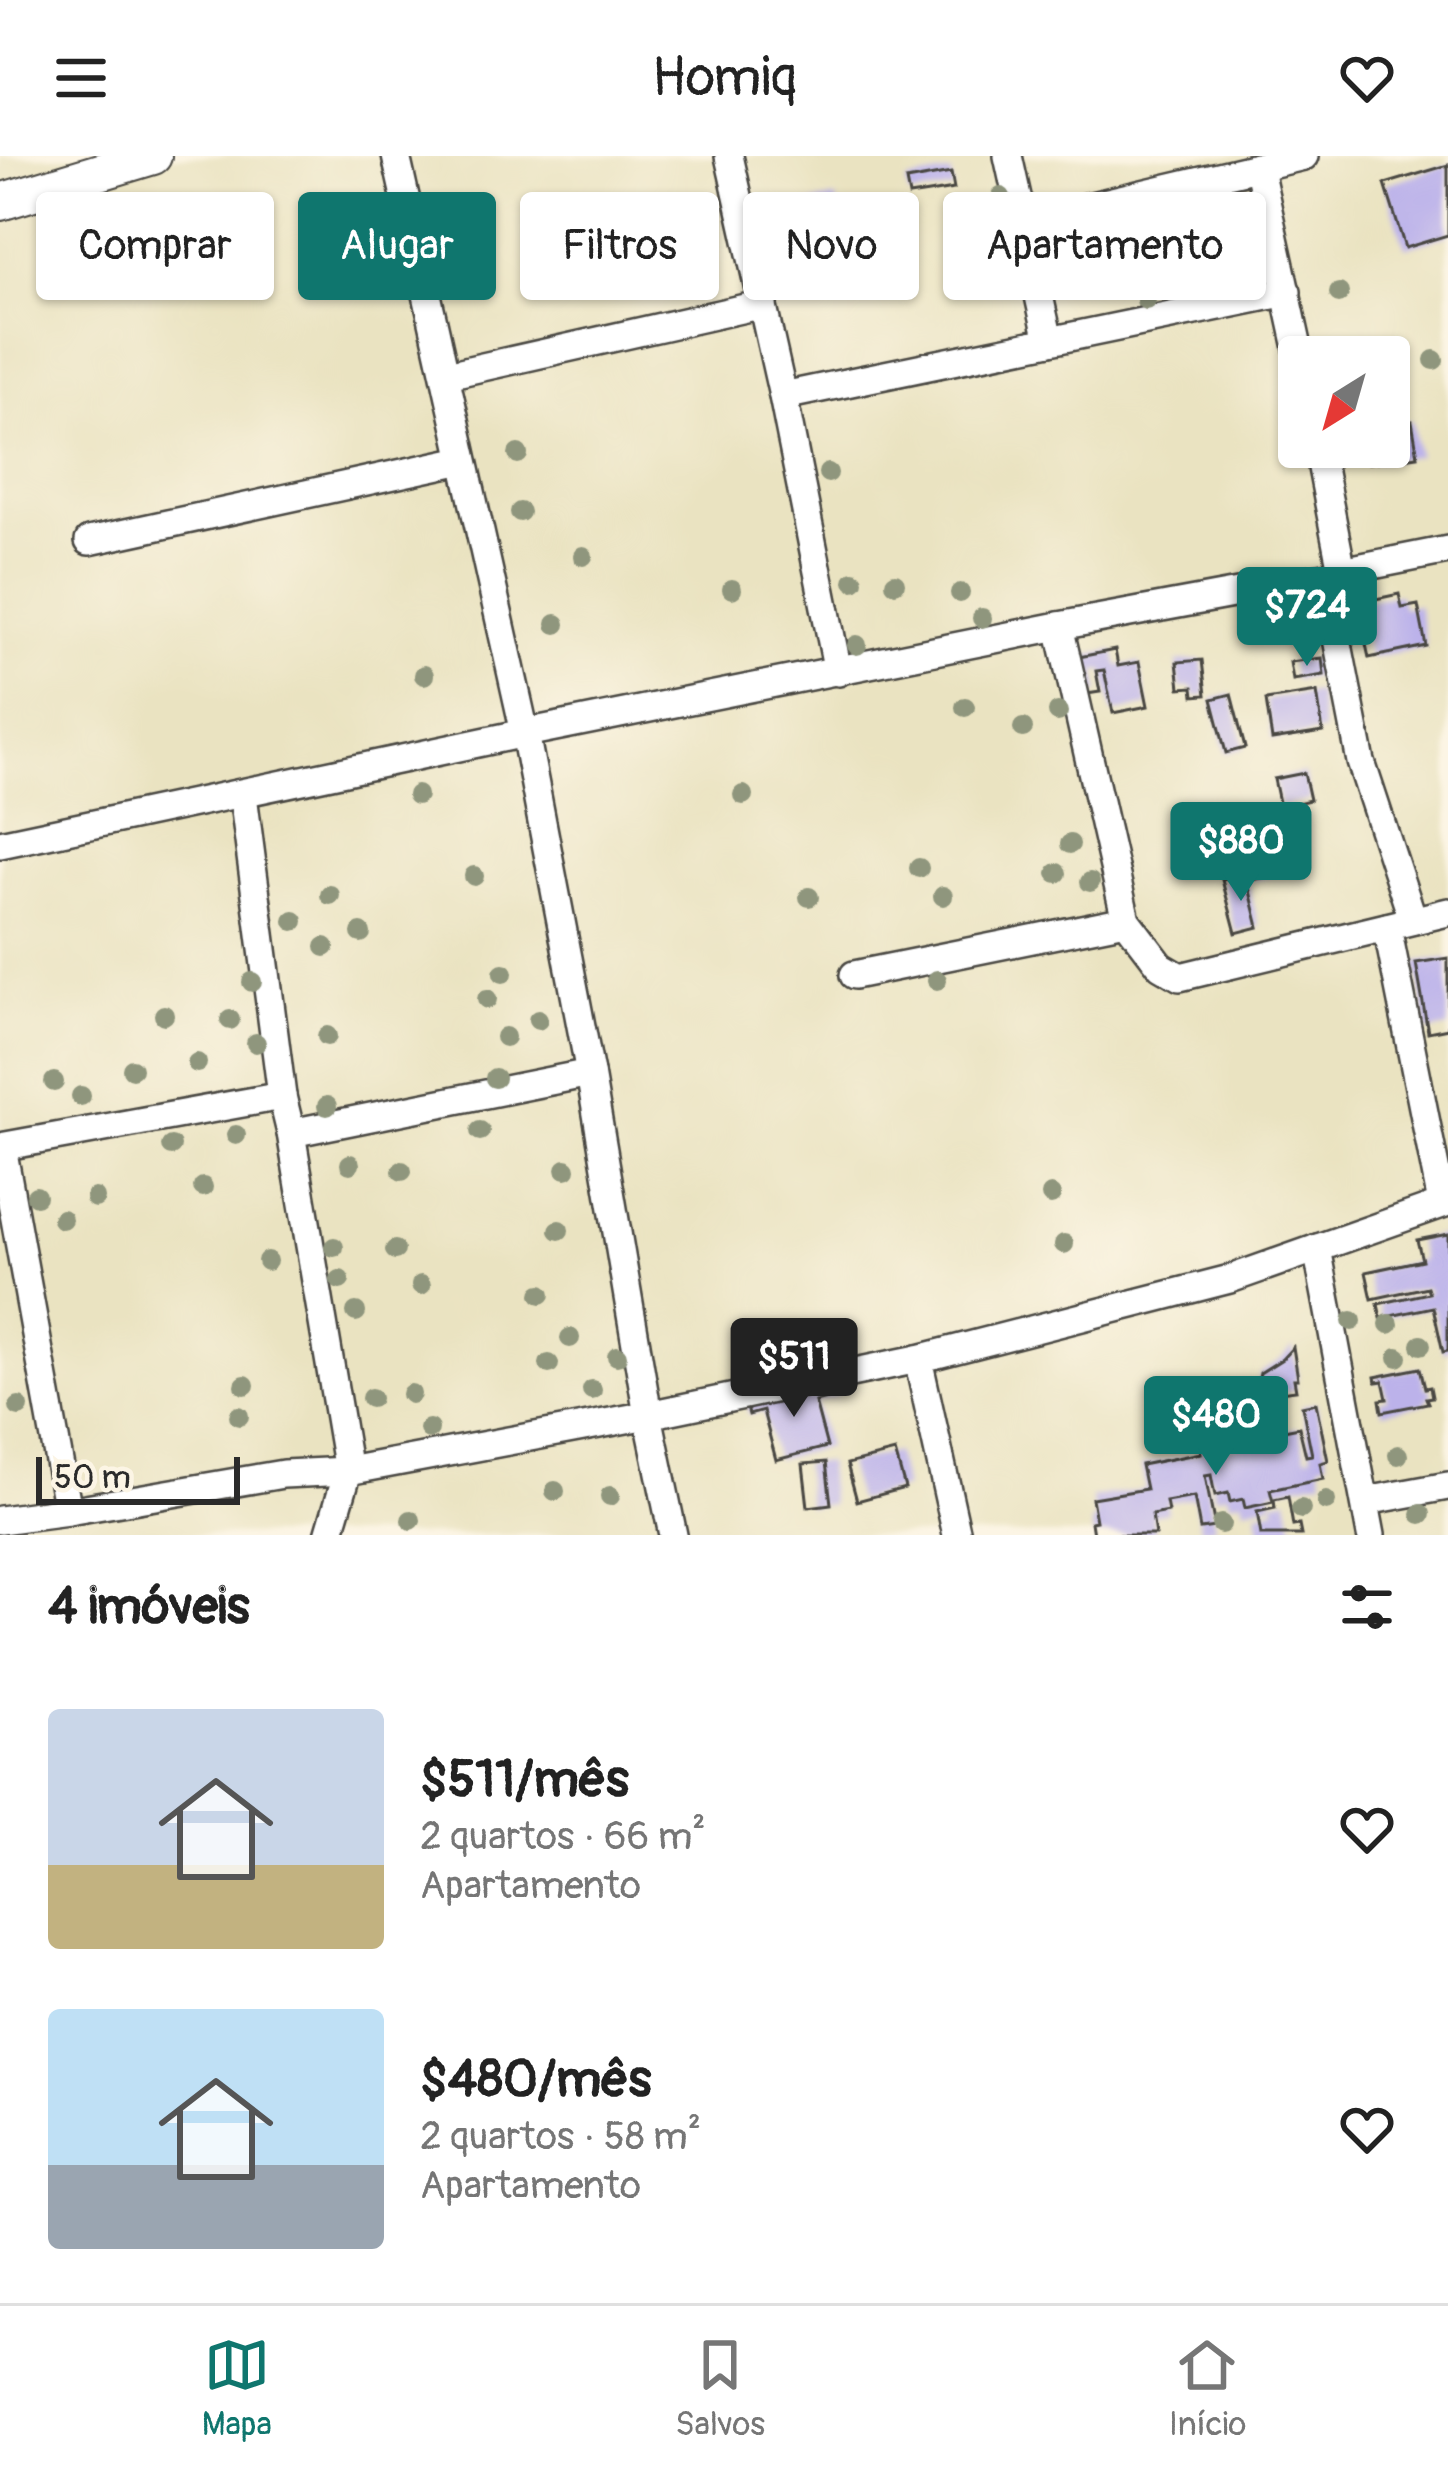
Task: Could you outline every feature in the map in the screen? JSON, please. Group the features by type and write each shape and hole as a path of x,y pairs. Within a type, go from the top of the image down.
{"street":[{"path":"0,202 153,156"},
{"path":"396,156 525,733 673,1535"},
{"path":"729,156 764,304 838,672"},
{"path":"1008,156 1016,192"},
{"path":"1157,192 1304,156"},
{"path":"1259,169 1296,336"},
{"path":"783,396 1287,292"},
{"path":"1040,300 1049,341"},
{"path":"447,375 764,304"},
{"path":"89,541 463,460"},
{"path":"0,1520 33,1526 68,1511 284,1474 348,1471 918,1359 1230,1279 1445,1203 1400,923 1361,762 1321,468"},
{"path":"0,844 525,733 1448,550"},
{"path":"1059,626 1126,920 1161,966 1180,977 1448,912"},
{"path":"243,795 282,1096 348,1471 328,1535"},
{"path":"854,975 1126,920"},
{"path":"291,1133 590,1073"},
{"path":"68,1511 1,1147 282,1096"},
{"path":"1317,1248 1371,1535"},
{"path":"918,1359 957,1535"},
{"path":"1366,1501 1448,1486"}],"building":[{"path":"1448,165 1448,235 1405,248 1385,184"},
{"path":"951,173 954,189 919,194 908,192 906,181"},
{"path":"1410,421 1418,456 1410,457"},
{"path":"1399,594 1402,608 1418,605 1426,646 1369,658 1357,603"},
{"path":"1115,650 1118,666 1139,662 1148,706 1113,713 1104,670 1096,671 1100,692 1087,694 1079,657"},
{"path":"1322,658 1324,675 1293,680 1290,662"},
{"path":"1202,660 1206,695 1194,696 1193,687 1180,688 1177,662"},
{"path":"1317,692 1323,732 1272,740 1266,700"},
{"path":"1231,694 1245,748 1226,753 1212,699"},
{"path":"1304,773 1310,800 1280,807 1274,779"},
{"path":"1265,846 1271,876 1252,880 1247,850"},
{"path":"1246,875 1259,927 1236,933 1222,880"},
{"path":"1448,958 1448,1028 1428,1032 1416,963"},
{"path":"1448,1234 1448,1351 1443,1352 1433,1307 1381,1318 1378,1304 1429,1293 1427,1287 1372,1299 1366,1272 1422,1260 1417,1240"},
{"path":"1293,1347 1296,1390 1255,1395 1260,1373"},
{"path":"1420,1368 1425,1388 1430,1387 1428,1403 1382,1412 1380,1400 1387,1399 1383,1381 1376,1382 1375,1377"},
{"path":"828,1382 838,1396 815,1402 827,1447 776,1460 763,1411 749,1415 746,1404"},
{"path":"1316,1403 1328,1461 1320,1463 1323,1479 1270,1490 1273,1502 1245,1508 1243,1499 1230,1502 1228,1493 1215,1496 1211,1475 1205,1476 1215,1527 1200,1529 1194,1497 1166,1502 1168,1512 1152,1515 1155,1535 1093,1535 1092,1498 1146,1489 1141,1465 1201,1453 1196,1431 1211,1428 1215,1451 1299,1427 1306,1456 1312,1455 1302,1406"},
{"path":"1243,1413 1247,1435 1215,1441 1211,1419"},
{"path":"895,1452 905,1488 857,1501 847,1464"},
{"path":"826,1462 831,1504 808,1507 803,1464"},
{"path":"1288,1497 1293,1526 1299,1525 1301,1535 1261,1535 1257,1512 1275,1508 1274,1500"}]}
